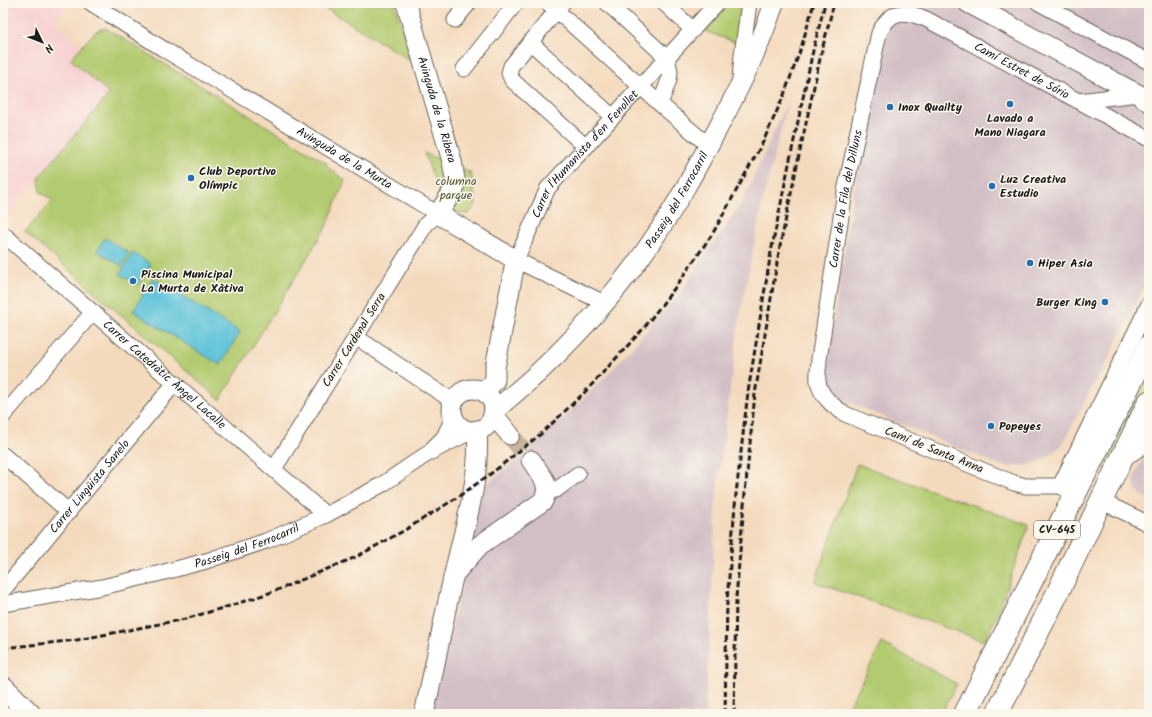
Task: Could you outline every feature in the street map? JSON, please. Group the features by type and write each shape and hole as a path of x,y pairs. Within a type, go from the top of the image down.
{"main road":[{"name":"CV-645","path":"965,714 1058,527 1068,490 1149,346"},
{"name":"CV-645","path":"997,714 1059,590 1149,402"},
{"path":"3,687 30,714"}],"street":[{"name":"Avinguda de la Murta","path":"91,3 165,50 516,260 604,303"},
{"name":"Avinguda de la Ribera","path":"406,3 452,161 455,178 454,189 438,214"},
{"path":"455,20 469,3"},
{"path":"464,69 516,3"},
{"path":"607,3 667,58 670,71 669,80 660,104"},
{"path":"664,3 693,30"},
{"name":"Carrer l'Humanista d'en Fenollet","path":"516,260 548,188 717,3"},
{"path":"740,86 742,55 749,3"},
{"name":"Passeig del Ferrocarril","path":"3,604 102,587 157,574 206,561 266,541 326,515 383,484 427,454 483,428 491,420 494,413 539,372 577,334 627,275 654,238 688,183 740,86 758,46 774,3"},
{"path":"968,3 1142,95"},
{"path":"1040,3 1149,62"},
{"path":"586,147 512,80 509,73 511,66 556,6 660,104 708,146"},
{"name":"Camí Estret de Sório","path":"892,16 898,13 906,13 915,14 926,19 1149,139"},
{"name":"Carrer de la Fila del Dilluns","path":"820,388 818,381 819,359 845,191 879,33 887,19 892,16"},
{"path":"530,42 613,117"},
{"path":"1079,101 1142,95"},
{"name":"Carrer Cardenal Serra","path":"274,469 426,224 438,214"},
{"name":"Carrer Catedràtic Ángel Lacalle","path":"4,237 93,312 326,515"},
{"path":"510,435 494,413 492,400 485,392 495,380 495,368 516,260"},
{"path":"1068,490 1149,304"},
{"path":"3,416 93,312"},
{"path":"356,337 454,409 457,422 462,427 468,430 476,430 478,446 472,497 424,714"},
{"name":"Passeig del Ferrocarril","path":"427,454 444,437 457,396 462,392 467,390 479,390 485,392 520,381 539,372"},
{"name":"Carrer Lingüista Sanelo","path":"3,589 69,512 175,383"},
{"name":"Camí de Santa Anna","path":"820,388 830,403 845,414 1014,483 1026,486 1068,490"},
{"path":"1121,459 1135,452 1146,442 1149,437"},
{"path":"3,455 69,512"},
{"path":"454,575 480,545 543,501 547,491 545,481 531,460"},
{"path":"547,491 556,490 578,474"},
{"path":"472,497 478,505 473,536 480,545"},
{"path":"1101,501 1149,524"},
{"name":"Passeig del Ferrocarril","path":"3,589 20,593 50,596"}],"shaded area":[{"path":"3,3 64,3 66,7 65,10 55,22 82,46 70,59 102,86 108,94 105,100 6,216 3,213"},
{"path":"885,3 1149,3 1149,276 1107,361 1061,446 1040,461 1029,465 1009,467 996,464 855,405 843,399 835,392 827,381 832,331 855,185 889,24"},
{"path":"788,101 762,204 739,321 717,489 705,714 430,714 466,568 482,488 551,431 608,374 677,297 743,201"},
{"path":"1149,446 1149,501 1136,490 1133,478"}],"green space":[{"path":"317,3 394,3 413,62"},
{"path":"733,3 740,4 743,10 739,44 705,31 727,6"},
{"name":"Club Deportivo Olímpic","path":"105,28 327,163 326,166 345,180 326,227 220,400 25,232 53,200 40,192 39,177 107,97 107,91 70,59 96,31"},
{"name":"columna parque","path":"424,153 471,173 476,204 469,214 447,212"},
{"path":"1149,360 1149,387 1108,470 1097,465"},
{"path":"857,464 1029,525 996,618 984,641 815,582"},
{"path":"882,643 957,684 941,714 845,714"}],"water":[{"path":"105,238 129,253 122,266 97,251"},
{"path":"133,253 151,264 138,285 120,274"},
{"path":"153,278 240,332 220,365 133,311"}],"tunnel":[{"path":"510,435 531,460"}],"railway":[{"path":"3,648 77,640 185,619 275,591 356,557 405,530 458,497 493,472 542,433 585,392 643,329 677,285 713,233 763,142 784,95 801,48 814,3"},
{"path":"725,714 727,601 736,494 748,392 771,252 812,55 825,3"},
{"path":"734,714 736,598 755,394 779,251 821,54 834,3"}],"place":[{"name":"Lavado a Mano Niagara","path":"1010,104"},
{"name":"Inox Quailty","path":"890,107"},
{"name":"Club Deportivo Olímpic","path":"191,178"},
{"name":"Luz Creativa Estudio","path":"992,186"},
{"name":"Hiper Asia","path":"1030,263"},
{"name":"Piscina Municipal La Murta de Xàtiva","path":"133,281"},
{"name":"Burger King","path":"1105,302"},
{"name":"Popeyes","path":"991,426"}]}
